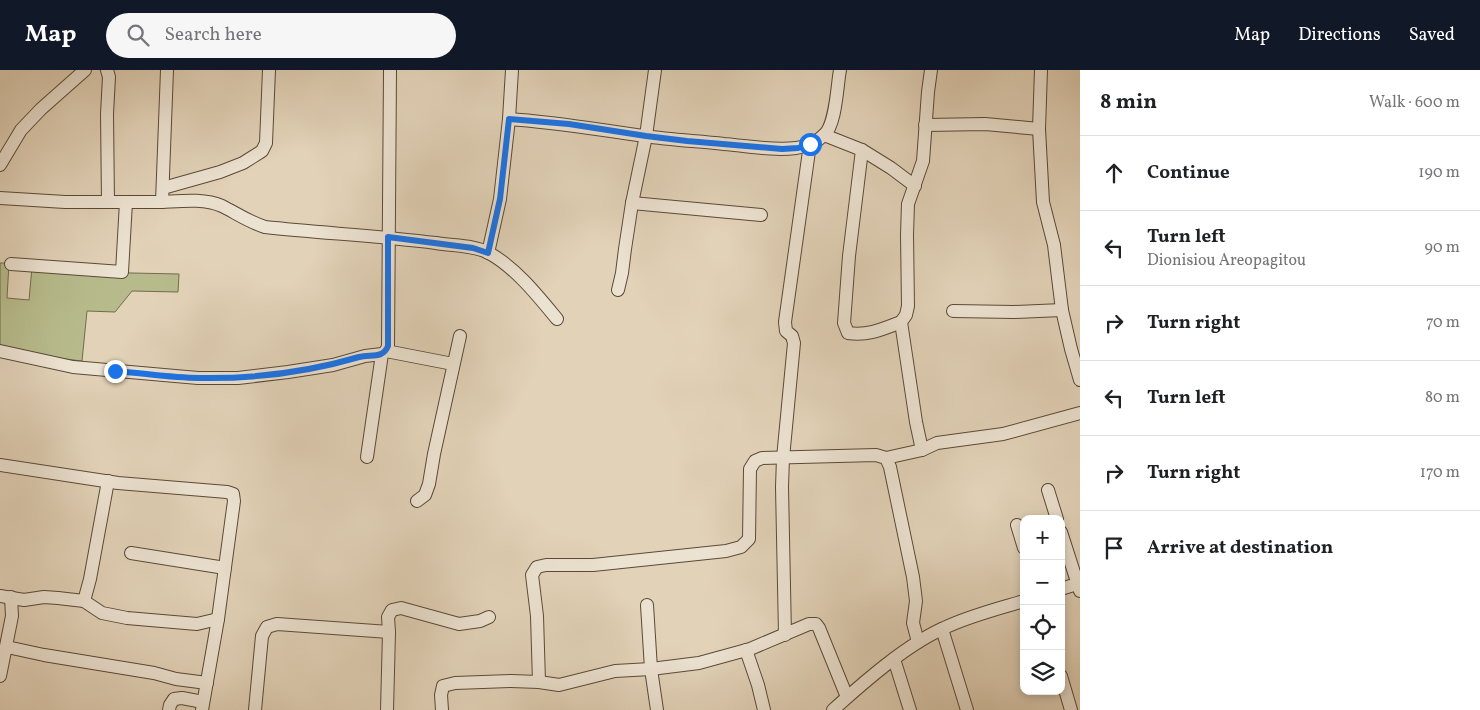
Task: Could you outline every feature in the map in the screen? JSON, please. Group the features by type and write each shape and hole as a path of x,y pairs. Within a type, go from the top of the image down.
{"street":[{"path":"0,165 21,130 41,109 85,70"},
{"path":"107,70 109,77 108,202"},
{"path":"162,202 167,70"},
{"path":"163,188 220,172 242,163 262,151 266,143 269,70"},
{"path":"367,457 384,353 388,346 390,70"},
{"path":"488,253 500,199 509,119 512,70"},
{"path":"618,290 632,203 646,136 655,70"},
{"path":"509,119 569,124 646,136 782,149 798,148 810,144 824,135 829,128 840,70"},
{"path":"862,150 849,256 844,323 848,333 859,334 872,333 901,322 906,315 908,306 908,204 923,161 931,70"},
{"path":"1041,70 1039,129 1043,202 1054,245 1062,310 1080,380"},
{"path":"925,125 985,124 1039,129"},
{"path":"824,135 862,150 915,186"},
{"path":"785,635 782,487 794,343 792,336 786,331 785,322 810,144"},
{"path":"0,198 35,201 208,202 221,206 253,223 265,227 388,237 473,248 488,253 513,270 534,291 557,320"},
{"path":"11,264 122,272 126,202"},
{"path":"632,203 761,215"},
{"path":"953,311 1014,312 1062,310"},
{"path":"901,322 922,450"},
{"path":"417,501 425,495 429,484 460,336"},
{"path":"0,351 73,367 198,378 238,378 288,372 333,365 384,353 453,364"},
{"path":"539,682 537,616 532,575 537,567 546,565 593,565 726,551 741,547 748,539 750,469 755,461 762,458 876,455 886,458 922,450 937,443 1003,434 1080,412"},
{"path":"886,458 890,467 913,577 916,601 913,622 918,642"},
{"path":"0,465 108,481 233,494 234,501 218,620 203,706 174,699 168,710"},
{"path":"84,601 90,579 108,481"},
{"path":"1048,490 1056,515"},
{"path":"1017,525 1020,535"},
{"path":"1065,544 1079,586 1065,588"},
{"path":"131,553 225,568"},
{"path":"0,676 12,616 6,597 24,600 44,597 84,601 102,613 127,618 197,624 218,620"},
{"path":"833,710 894,659 942,628 966,618 1020,602"},
{"path":"647,604 651,669 657,710"},
{"path":"388,710 388,618 392,610 401,608 459,624 480,621 489,616"},
{"path":"255,710 262,636 267,627 277,624 389,632"},
{"path":"442,710 441,694 443,686 455,683 511,681 559,685 615,671 698,663 746,650 809,624 816,624 819,628 848,697"},
{"path":"942,628 967,710"},
{"path":"7,647 154,673 176,679 207,682"},
{"path":"746,650 764,710"},
{"path":"894,659 910,710"},
{"path":"1065,690 1071,710"}],"green space":[{"path":"0,263 9,263 7,298 29,300 32,267 85,272 179,274 178,292 132,291 115,312 87,311 82,361 49,357 0,345"}],"route":[{"path":"115,371 198,378 238,378 333,365 365,356 382,354 388,346 388,237 473,248 488,253 500,199 509,119 569,124 687,141 782,149 798,148 810,144"}]}
